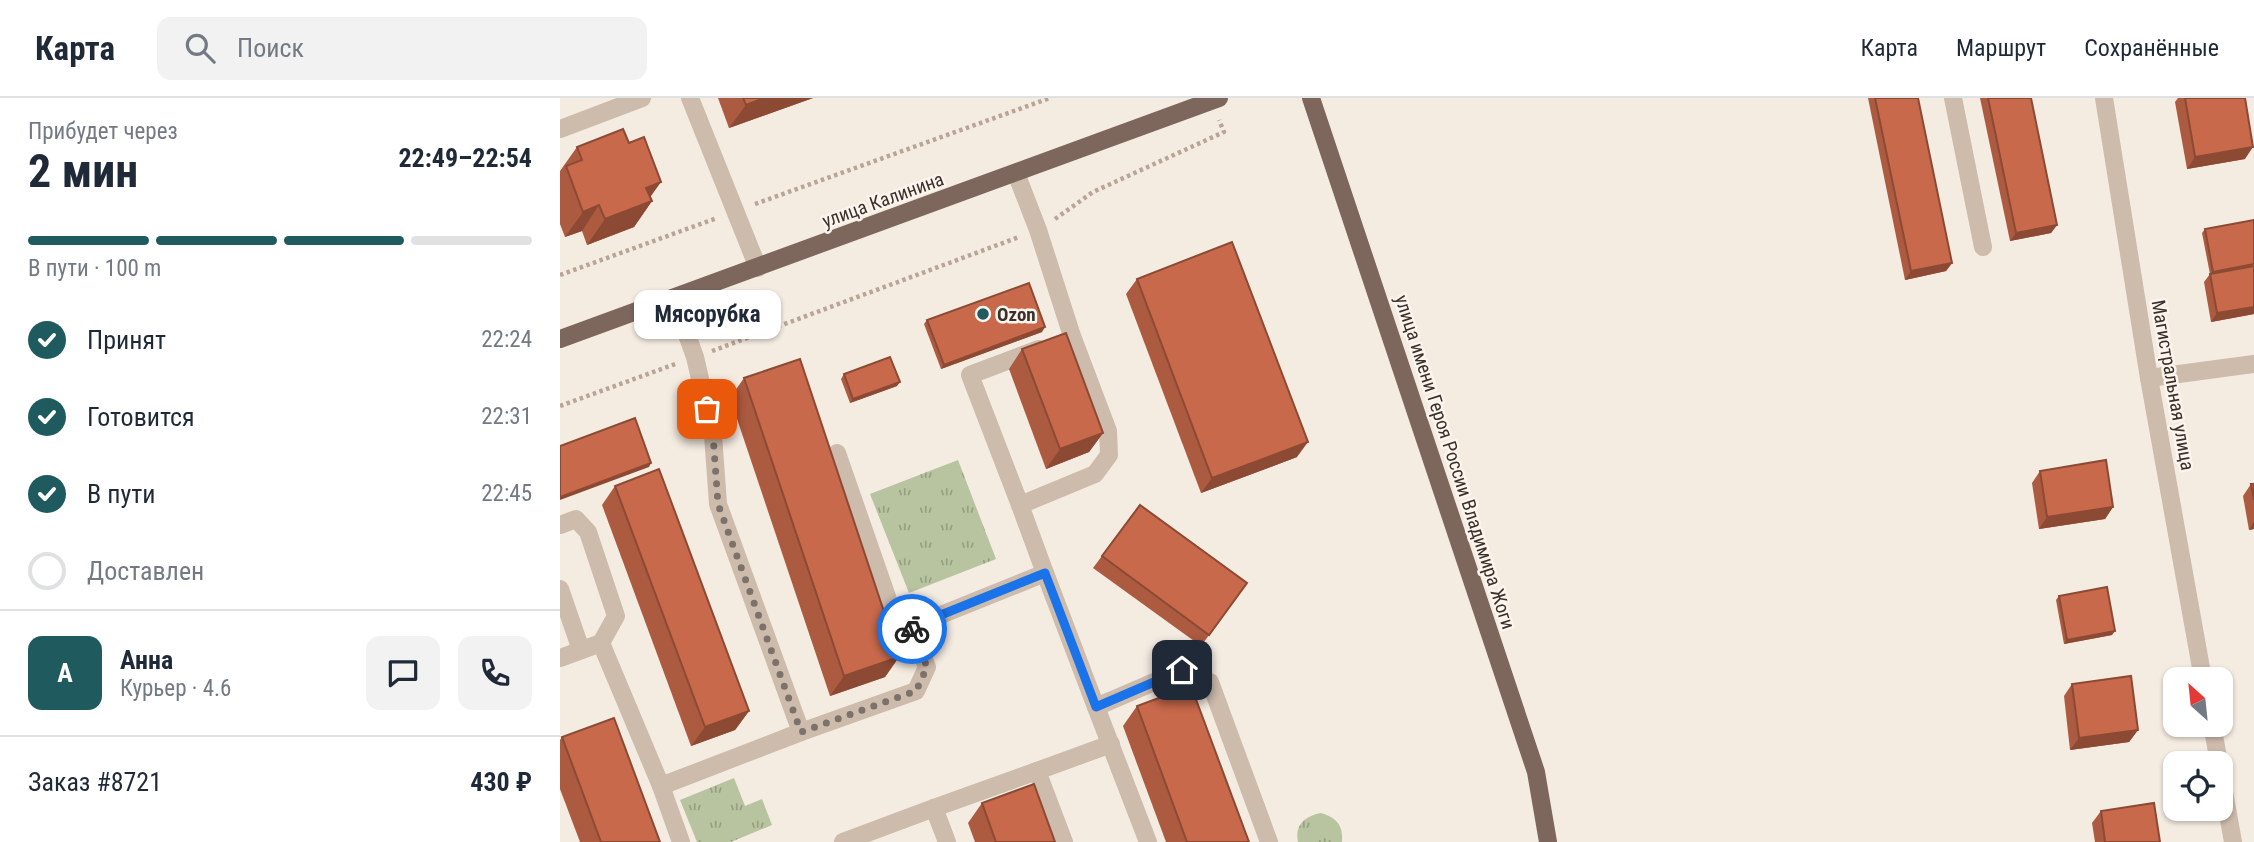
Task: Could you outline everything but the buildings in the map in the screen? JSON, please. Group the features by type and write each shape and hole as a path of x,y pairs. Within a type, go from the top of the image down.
{"main road":[{"name":"улица имени Героя России Владимира Жоги","path":"1311,98 1536,772 1548,842"},
{"name":"улица Калинина","path":"560,339 1216,99"}],"street":[{"path":"560,129 642,98"},
{"path":"690,98 758,268"},
{"path":"1953,98 1983,247"},
{"name":"Магистральная улица","path":"2104,98 2149,378 2201,667"},
{"path":"1016,173 1108,431 1109,455 1095,474 1020,505"},
{"path":"674,299 695,357 713,435 718,504 801,732"},
{"path":"1072,336 970,375 1148,842"},
{"path":"2149,378 2254,364"},
{"path":"661,786 916,691 927,667 911,627 892,611 837,453"},
{"path":"560,525 576,519 588,532 616,616 601,643 560,658"},
{"path":"911,627 1045,573"},
{"path":"560,589 580,650"},
{"path":"601,643 661,786 681,842"},
{"path":"1096,707 1182,670 1210,681 1269,842"},
{"path":"843,842 882,835 934,808 1111,744"},
{"path":"1037,771 1064,842"},
{"path":"934,808 947,842"},
{"path":"2229,821 2233,842"}],"path":[{"path":"560,275 1050,98"},
{"path":"560,406 1038,230 1093,192 1224,132 1216,99"}],"green space":[{"path":"958,460 996,559 909,593 870,494"},
{"path":"734,778 745,806 762,799 772,825 731,842 697,842 680,800"},
{"path":"1321,813 1338,823 1342,842 1298,842 1298,830 1302,822"}],"way so far":[{"path":"707,409 713,435 718,504 801,732 916,691 927,667 912,629"}],"place":[{"name":"Ozon","path":"983,314"},
{"name":"Мясорубка","path":"707,409"}],"route":[{"path":"912,629 911,627 1045,573 1096,707 1182,670"}]}
